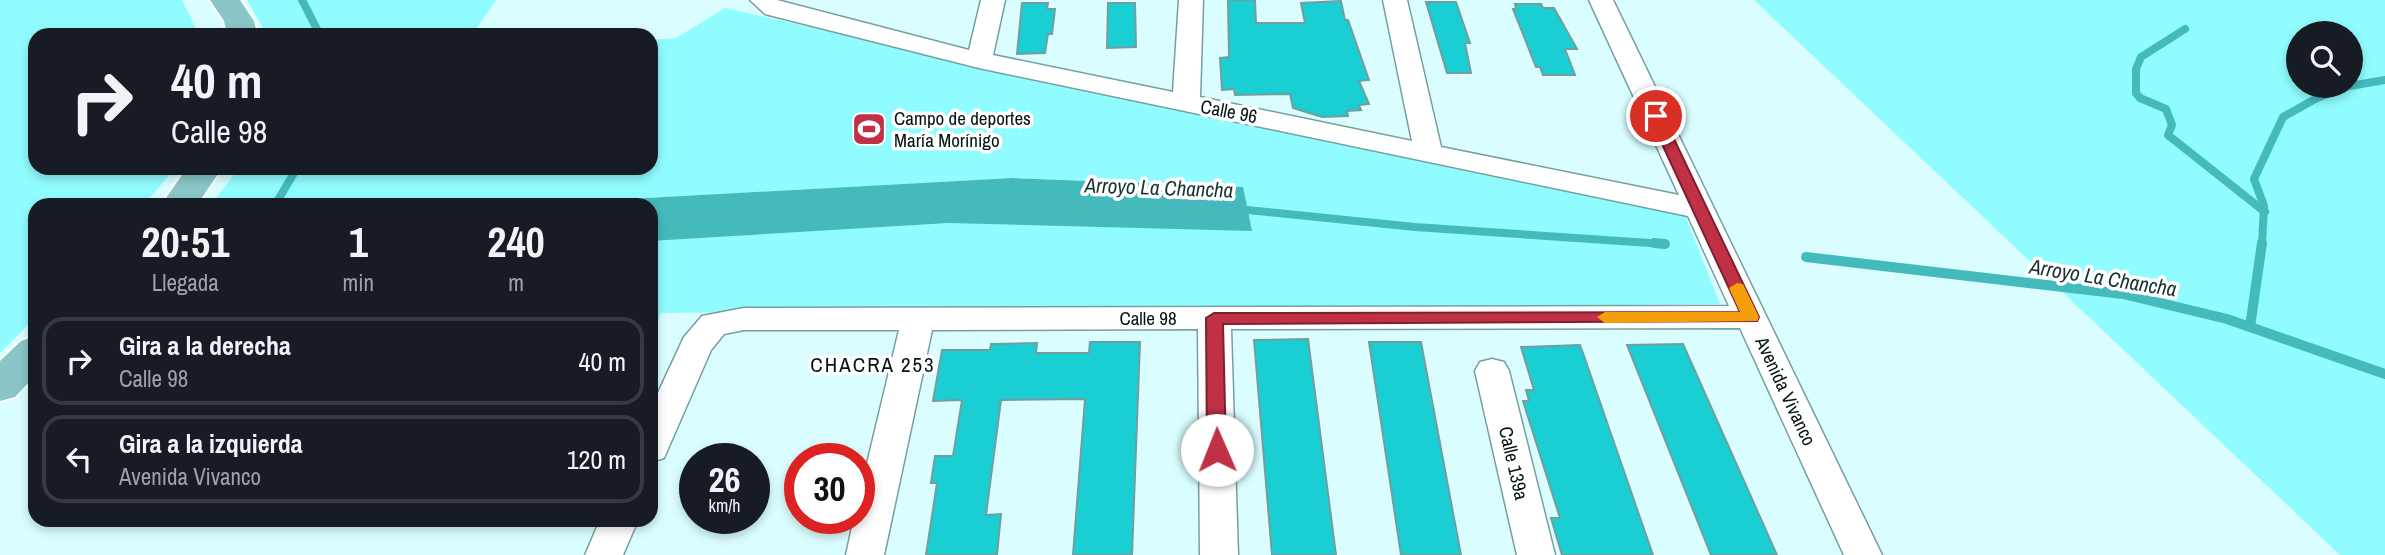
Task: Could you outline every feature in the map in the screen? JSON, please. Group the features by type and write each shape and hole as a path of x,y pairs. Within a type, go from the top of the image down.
{"main road":[{"path":"225,0 240,28"},
{"path":"184,198 200,175"},
{"path":"0,386 28,358"}],"street":[{"path":"979,60 993,0"},
{"path":"1186,102 1191,0"},
{"path":"1395,0 1428,151"},
{"name":"Avenida Vivanco","path":"1601,0 1863,555"},
{"name":"Calle 96","path":"762,1 774,9 979,60 1700,209"},
{"name":"Calle 98","path":"658,432 696,345 714,324 744,319 1751,317"},
{"path":"1214,318 1219,555"},
{"path":"865,555 918,319"},
{"name":"Calle 139a","path":"1492,371 1536,555"},
{"path":"604,555 617,527"}],"shaded area":[{"path":"0,0 182,0 196,28 28,28 28,175 169,175 150,198 28,198 28,325 0,353"},
{"path":"247,0 496,0 477,28 263,28"},
{"path":"1754,0 2385,0 2385,555 2340,555"},
{"path":"725,8 1083,89 1683,210 1720,304 661,313 658,321 658,241 949,223 1243,187 1012,178 647,198 216,198 234,175 658,175 658,39 676,38"}],"water":[{"path":"1012,178 1243,187 1252,231 949,223 658,241 658,198 647,198"}],"building":[{"path":"1228,0 1255,0 1256,23 1305,23 1301,3 1341,1 1345,20 1348,20 1369,80 1359,81 1369,104 1359,105 1361,110 1347,111 1348,116 1322,117 1293,108 1290,94 1235,95 1234,89 1222,90 1220,58 1229,57"},
{"path":"1426,2 1456,2 1470,43 1465,43 1471,73 1447,73"},
{"path":"1022,3 1048,3 1047,9 1055,9 1052,34 1048,34 1045,53 1017,54"},
{"path":"1108,3 1135,3 1136,47 1107,48"},
{"path":"1515,4 1541,4 1543,8 1554,8 1577,49 1565,49 1575,75 1543,75 1540,67 1536,67 1513,9 1516,9"},
{"path":"1308,339 1336,555 1272,555 1254,340"},
{"path":"1090,342 1140,342 1132,555 1073,555 1085,399 1001,400 986,515 1001,514 997,555 926,555 937,483 931,483 935,456 953,456 962,400 933,401 942,350 990,350 991,344 1037,343 1036,353 1089,353"},
{"path":"1369,342 1421,342 1461,555 1401,555"},
{"path":"1683,344 1777,555 1711,555 1627,345"},
{"path":"1580,345 1653,555 1562,555 1551,518 1560,518 1523,401 1529,401 1526,390 1534,390 1521,347"}],"waterway":[{"path":"302,0 316,28"},
{"path":"2185,29 2141,57 2136,69 2136,93 2140,98 2166,109 2172,125 2168,135 2264,211"},
{"path":"2363,84 2385,80"},
{"path":"2264,211 2254,179 2283,117 2317,98"},
{"path":"279,198 293,175"},
{"name":"Arroyo La Chancha","path":"1238,209 1415,227 1665,244 1654,243"},
{"path":"2262,245 2264,211"},
{"path":"2250,327 2262,243"},
{"name":"Arroyo La Chancha","path":"1806,257 2123,294 2227,319 2385,374"}],"slow traffic":[{"path":"1605,317 1751,317 1737,288"}],"place":[{"name":"Campo de deportes María Morínigo","path":"869,129"}],"district":[{"name":"CHACRA 253","path":"873,365"}],"route":[{"path":"1217,450 1214,318 1751,317 1656,116"}]}
